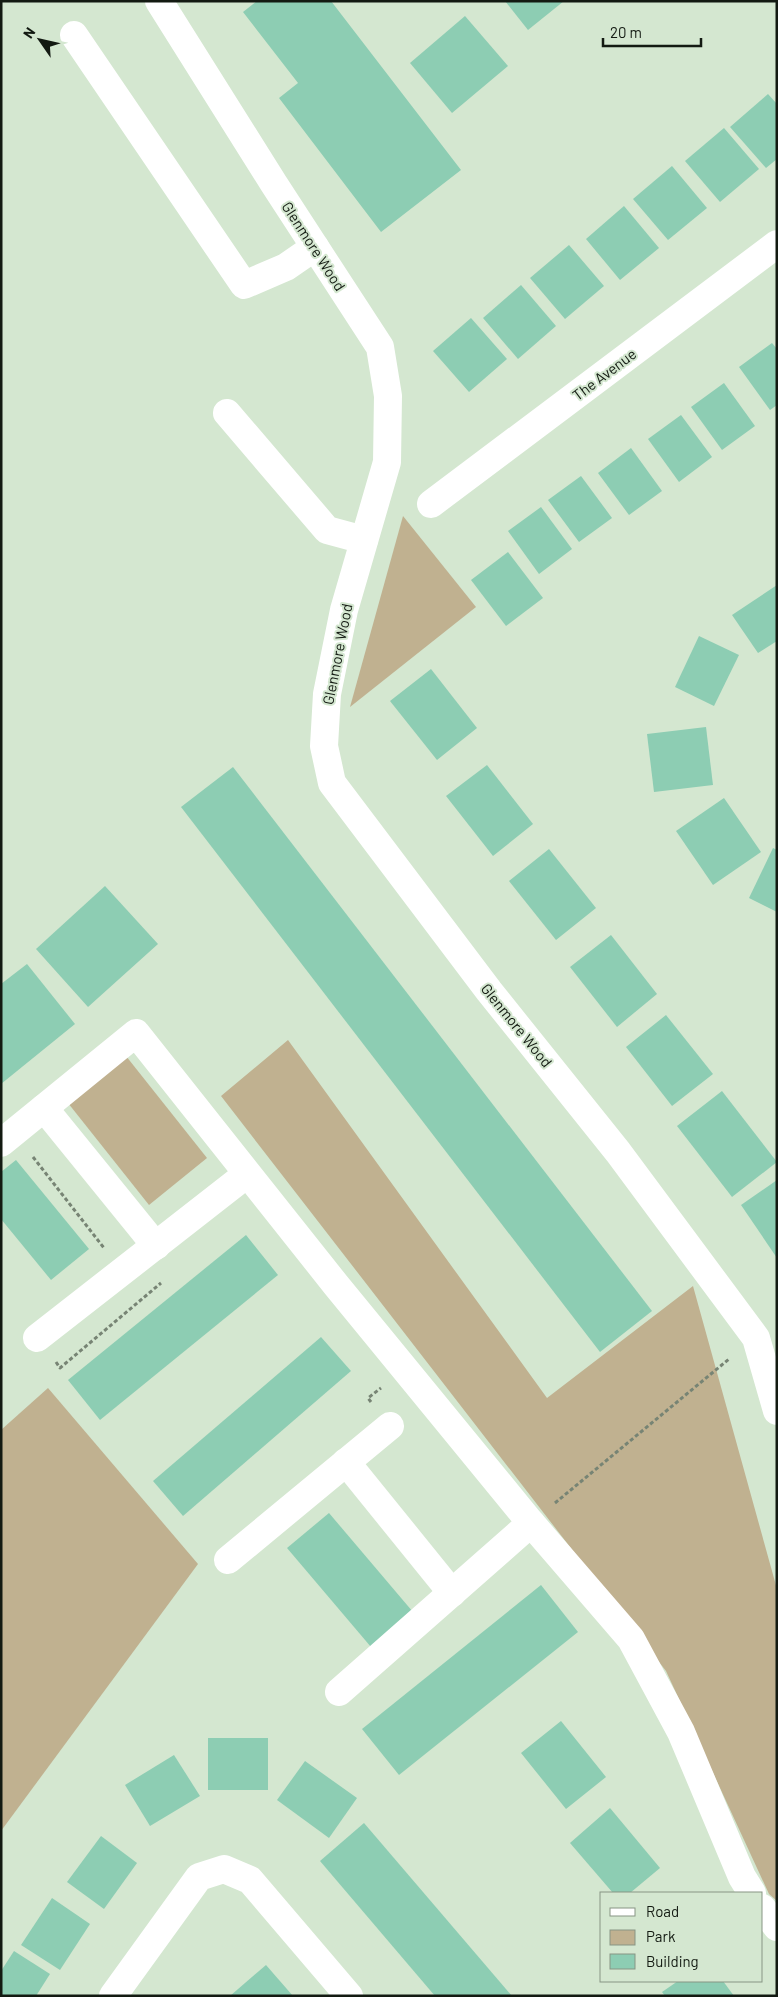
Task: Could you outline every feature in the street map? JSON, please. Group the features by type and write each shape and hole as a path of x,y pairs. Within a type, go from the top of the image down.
{"street":[{"name":"Glenmore Wood","path":"159,1 380,347 388,396 387,462 344,610 327,694 324,746 332,783 489,991 618,1152 756,1338 777,1411"},
{"path":"74,35 244,285 286,267 315,246"},
{"name":"The Avenue","path":"431,504 777,244"},
{"path":"227,413 327,530 364,540"},
{"path":"7,1138 136,1033 336,1285 531,1523 631,1638 681,1732 742,1877 751,1892"},
{"path":"44,1108 156,1246"},
{"path":"37,1338 247,1174"},
{"path":"228,1560 390,1426"},
{"path":"346,1462 452,1592"},
{"path":"339,1692 531,1523"},
{"path":"113,1996 199,1877 224,1869 250,1880 350,1996"},
{"path":"763,1909 777,1927"}],"path":[{"path":"7,1138 144,1298"},
{"path":"37,1338 60,1368 166,1279"},
{"path":"531,1523 756,1338"},
{"path":"381,1387 368,1398 390,1426"}],"green space":[{"path":"403,516 476,607 350,707"},
{"path":"288,1040 547,1398 693,1286 777,1589 777,1901 769,1894 666,1671 221,1096"},
{"path":"126,1056 207,1158 149,1205 68,1103"},
{"path":"48,1388 198,1564 1,1831 1,1430"}],"building":[{"path":"257,1 331,1 461,170 381,232 279,98 298,83 243,12"},
{"path":"505,1 564,1 528,30"},
{"path":"465,16 508,66 452,113 410,63"},
{"path":"768,94 777,104 777,159 766,168 730,127"},
{"path":"724,128 759,169 720,202 685,161"},
{"path":"672,166 707,208 668,240 633,199"},
{"path":"624,206 659,248 620,280 586,239"},
{"path":"569,245 604,286 565,319 530,278"},
{"path":"521,285 556,326 518,359 483,318"},
{"path":"471,318 507,359 469,392 433,351"},
{"path":"772,343 777,349 777,405 770,410 739,367"},
{"path":"724,383 755,426 722,450 691,407"},
{"path":"681,415 712,457 679,482 648,439"},
{"path":"631,448 662,491 629,515 598,473"},
{"path":"581,476 612,518 579,542 548,500"},
{"path":"541,507 572,549 539,574 508,531"},
{"path":"508,552 543,598 506,626 471,580"},
{"path":"777,585 777,641 758,653 732,615"},
{"path":"699,636 739,655 714,706 675,687"},
{"path":"431,669 477,728 437,760 390,701"},
{"path":"706,727 713,785 654,792 647,734"},
{"path":"487,765 533,824 493,856 446,796"},
{"path":"233,767 652,1311 600,1352 181,807"},
{"path":"724,798 761,852 713,885 676,831"},
{"path":"773,848 777,850 777,912 749,898"},
{"path":"549,849 596,908 556,940 509,881"},
{"path":"105,886 158,944 88,1007 36,949"},
{"path":"611,935 657,994 617,1027 570,967"},
{"path":"27,964 75,1024 1,1084 1,984"},
{"path":"666,1015 713,1074 672,1106 626,1047"},
{"path":"722,1091 777,1162 732,1197 677,1126"},
{"path":"16,1160 89,1249 51,1280 1,1219 1,1172"},
{"path":"777,1180 777,1258 741,1205"},
{"path":"246,1235 278,1275 100,1420 68,1380"},
{"path":"321,1337 351,1371 183,1516 153,1481"},
{"path":"329,1513 413,1612 371,1647 287,1548"},
{"path":"541,1585 578,1632 399,1775 362,1729"},
{"path":"561,1721 606,1777 566,1809 521,1753"},
{"path":"208,1738 268,1738 268,1790 208,1790"},
{"path":"174,1755 200,1796 150,1826 125,1785"},
{"path":"305,1761 357,1798 329,1838 277,1800"},
{"path":"610,1808 660,1868 631,1892 612,1892 570,1843"},
{"path":"364,1823 512,1996 435,1996 320,1861"},
{"path":"101,1836 137,1863 104,1909 67,1882"},
{"path":"52,1898 90,1924 60,1970 21,1945"},
{"path":"14,1951 50,1974 36,1996 1,1996 1,1971"},
{"path":"266,1965 293,1996 230,1996"},
{"path":"677,1982 724,1982 734,1996 665,1996 662,1992"}]}
